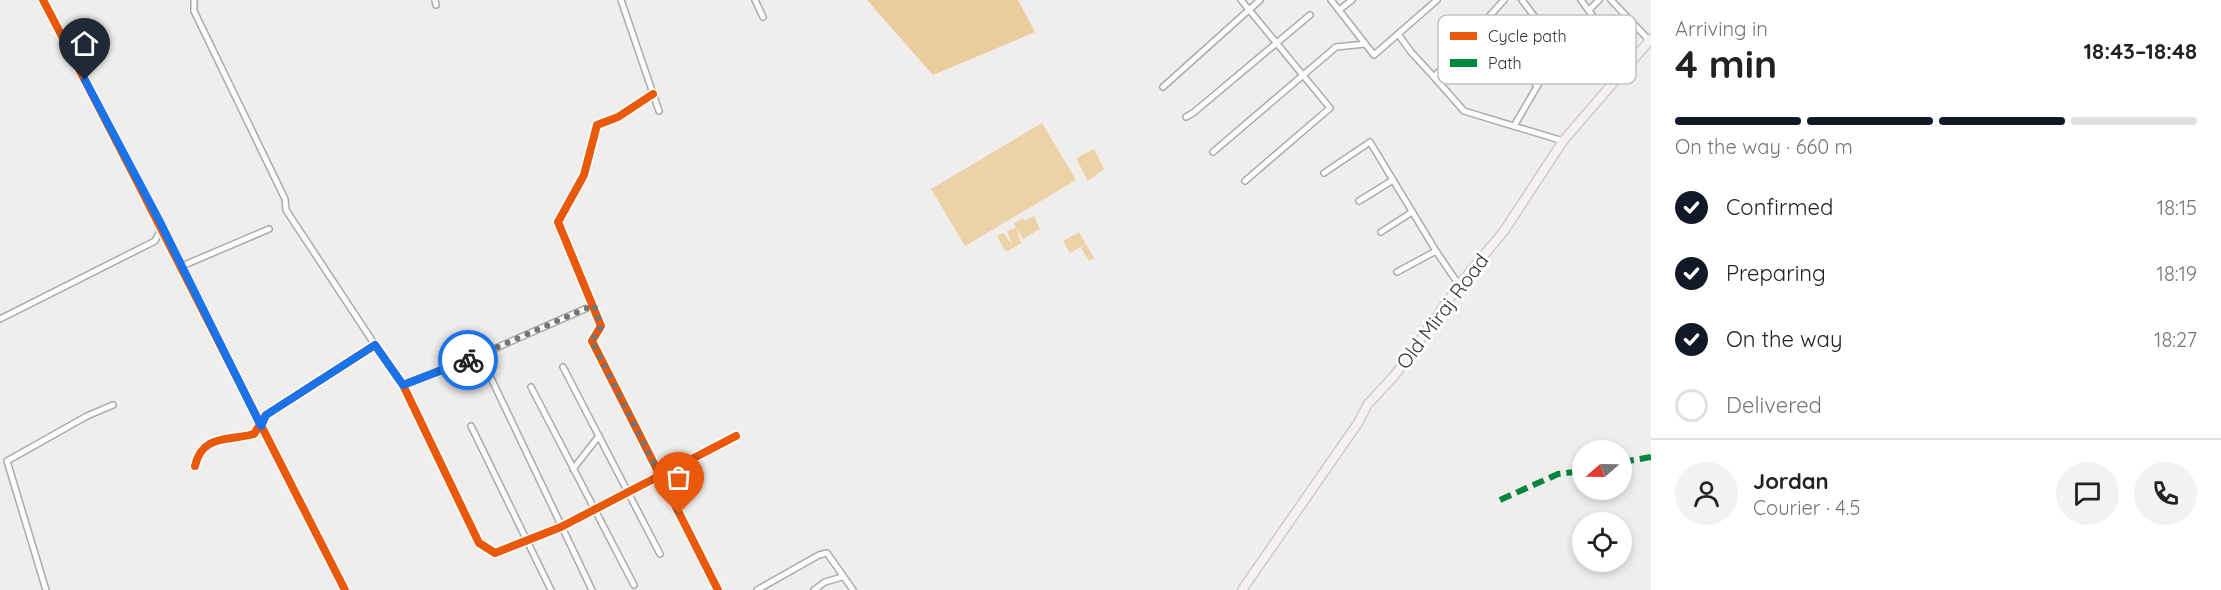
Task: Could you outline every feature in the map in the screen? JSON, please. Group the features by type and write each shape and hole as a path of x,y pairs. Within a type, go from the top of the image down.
{"main road":[{"name":"Old Miraj Road","path":"1636,57 1650,40"},
{"name":"Old Miraj Road","path":"1242,590 1358,423 1368,404 1395,375 1459,285 1504,231 1563,141 1612,84"}],"street":[{"path":"43,0 182,266 345,590"},
{"path":"194,0 194,11 285,199 286,210 403,385 479,543 495,553 561,527 736,436"},
{"path":"621,0 659,111"},
{"path":"755,0 763,16"},
{"path":"1241,0 1330,108 1245,181"},
{"path":"1162,87 1260,0"},
{"path":"1331,0 1374,55 1437,0"},
{"path":"1339,10 1352,0"},
{"path":"1490,15 1504,0"},
{"path":"1522,0 1533,15"},
{"path":"1581,0 1593,15"},
{"path":"1589,10 1599,0"},
{"path":"1611,0 1626,15"},
{"path":"1186,117 1310,15"},
{"path":"1636,26 1650,40"},
{"path":"1398,34 1438,82"},
{"path":"1213,152 1336,47 1365,44"},
{"path":"1434,77 1438,73"},
{"path":"1440,84 1464,111 1563,141"},
{"path":"1514,126 1537,86"},
{"path":"653,94 618,117 597,125 584,175 558,222 601,326 592,341 718,590"},
{"path":"1324,173 1370,142 1459,285"},
{"path":"1359,201 1393,180"},
{"path":"1381,232 1413,212"},
{"path":"0,319 154,241 162,227"},
{"path":"182,266 269,229"},
{"path":"1397,272 1436,251"},
{"path":"403,385 480,355 594,305"},
{"path":"195,466 198,454 208,445 222,439 254,434 266,415 375,345"},
{"path":"480,355 592,590"},
{"path":"562,367 660,554"},
{"path":"531,387 634,585"},
{"path":"46,590 7,461 87,416 113,405"},
{"path":"471,426 551,590"},
{"path":"573,469 599,436"},
{"path":"757,590 819,555 827,553 853,590"},
{"path":"814,590 825,582 842,577"}],"shaded area":[{"path":"867,0 1018,0 1035,32 933,75"},
{"path":"1042,123 1076,180 965,246 931,189"},
{"path":"1094,149 1104,169 1088,181 1076,158"},
{"path":"1034,216 1040,229 1023,239 1014,223"},
{"path":"1016,228 1021,243 1006,252 997,236 1003,233 1012,244 1007,231"},
{"path":"1079,232 1086,244 1070,253 1063,241"},
{"path":"1086,244 1094,258 1089,261 1081,248"}],"marked path":[{"path":"1632,460 1651,457"},
{"path":"1500,500 1558,474 1572,472"}],"cycle path":[{"path":"43,0 345,590"},
{"path":"653,94 618,117 597,125 584,175 558,222 601,326 592,341 718,590"},
{"path":"195,466 204,448 218,441 254,434 266,415 375,345 403,385 479,543 495,553 561,527 736,436"}],"way so far":[{"path":"468,360 594,305 601,326 592,341 679,514"}],"route":[{"path":"85,80 159,220 261,426 266,415 375,345 403,385 468,360"}]}
